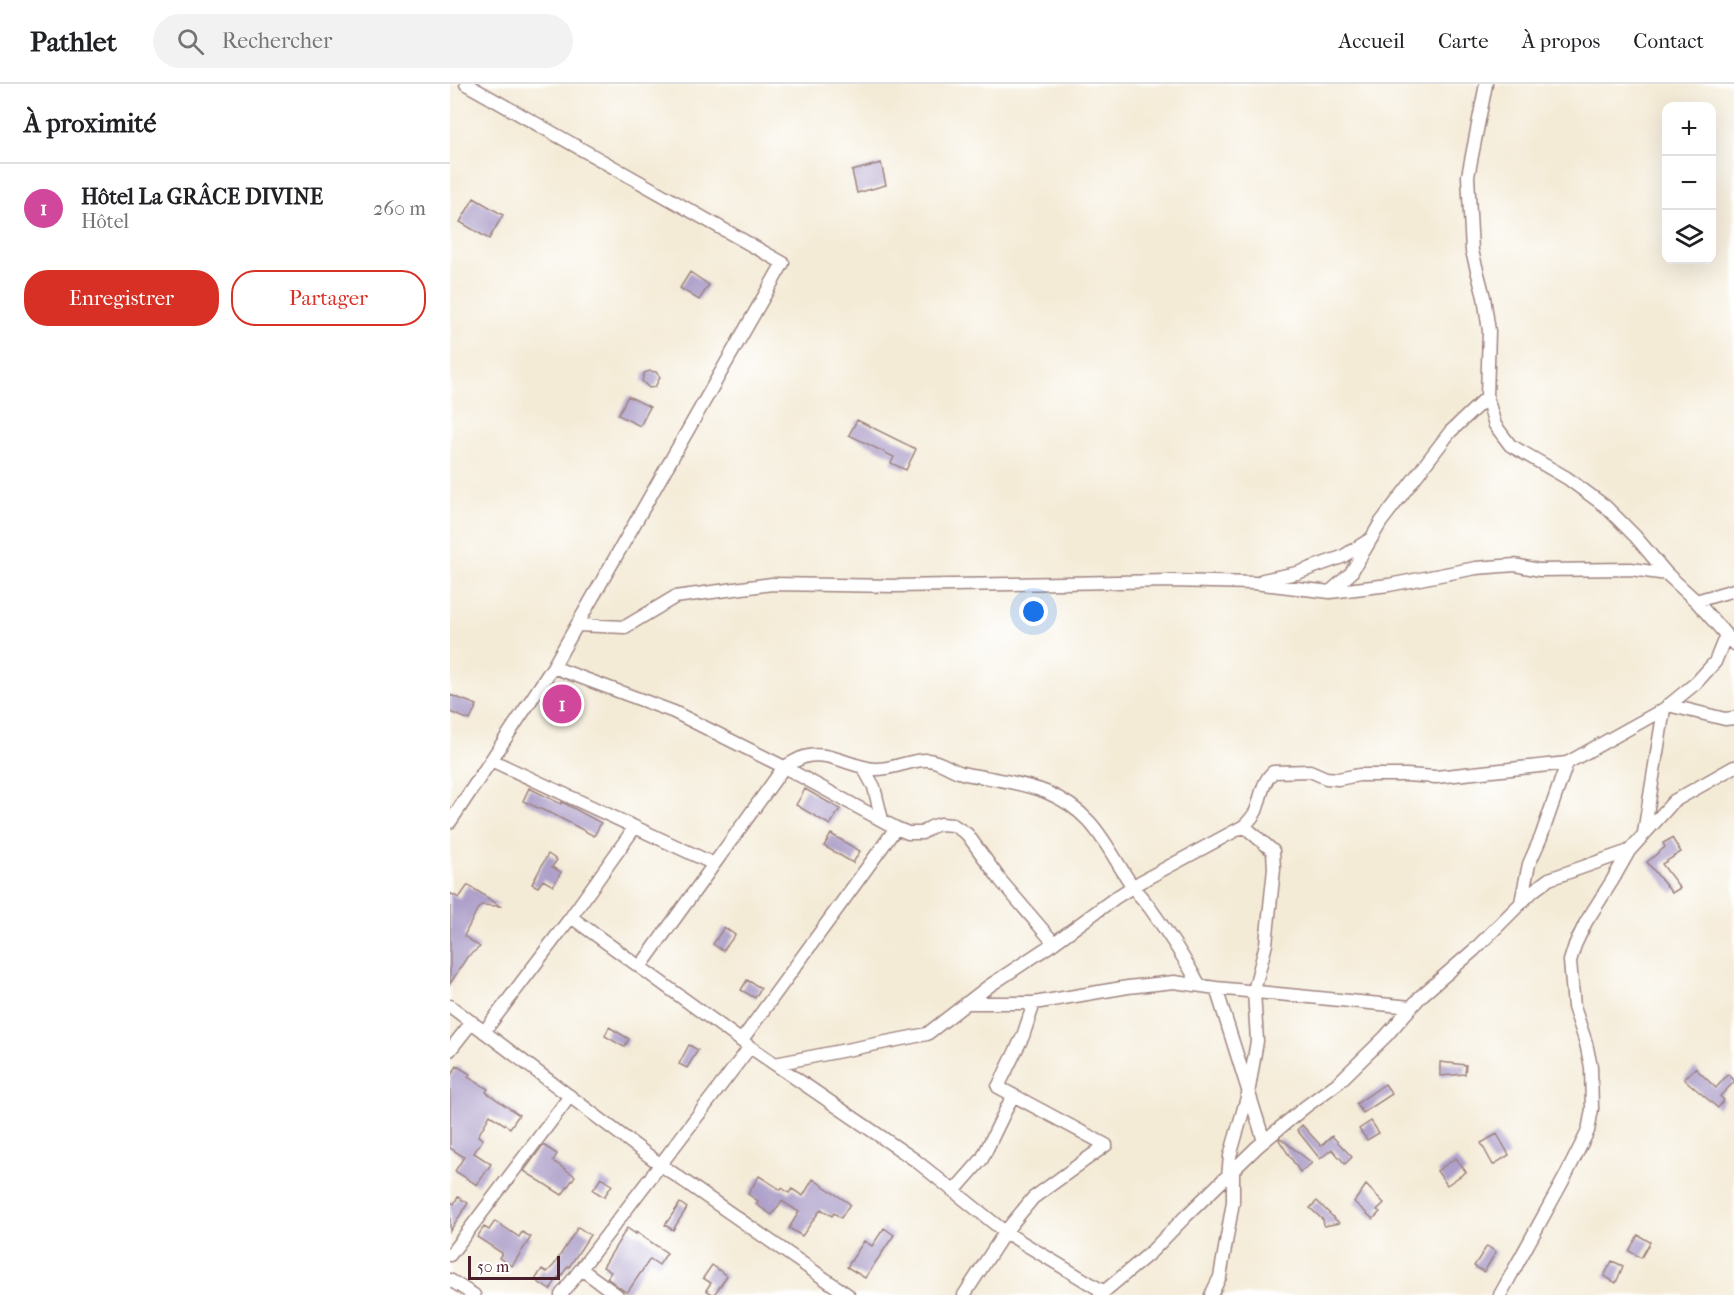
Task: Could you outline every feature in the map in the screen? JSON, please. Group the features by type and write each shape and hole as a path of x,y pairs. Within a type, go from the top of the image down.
{"street":[{"path":"450,822 554,667 783,263 466,84"},
{"path":"775,1064 927,1034 966,1003 1115,898 1244,826 1255,814 1269,776 1273,772 1310,771 1326,778 1338,779 1371,775 1436,777 1567,763 1666,707 1696,683 1715,662 1730,640 1696,601 1667,574 1635,536 1605,506 1568,478 1510,445 1495,425 1487,397 1489,331 1484,297 1472,252 1468,176 1486,84"},
{"path":"1330,592 1351,573 1381,522 1450,432 1487,397"},
{"path":"1254,583 1297,573 1342,557 1373,537"},
{"path":"577,625 625,627 675,597 772,584 897,586 1170,581 1254,583 1330,592 1389,585 1476,568 1515,565 1539,570 1631,569 1667,574"},
{"path":"1696,601 1734,590"},
{"path":"554,667 674,712 784,767 896,828 909,833 922,833 940,824 953,825 967,834 1001,881 1054,943"},
{"path":"1666,707 1734,718"},
{"path":"1644,834 1666,707"},
{"path":"640,967 784,767 802,757 817,754 875,769 893,767 917,760 931,760 961,773 1023,784 1048,793 1078,810 1099,831 1133,887 1185,959 1199,984"},
{"path":"491,760 714,864"},
{"path":"1521,902 1529,864 1567,763"},
{"path":"863,766 874,787 882,820"},
{"path":"1500,1295 1588,1131 1592,1109 1591,1067 1574,1007 1570,961 1575,945 1586,922 1629,851 1644,834 1674,801 1734,767"},
{"path":"1211,1295 1220,1277 1233,1202 1230,1156 1248,1094 1257,1041 1254,991 1266,944 1274,869 1273,851 1244,826"},
{"path":"484,1032 571,917 635,827"},
{"path":"561,1295 661,1165 896,828"},
{"path":"571,917 745,1044 915,1160 1005,1232 1102,1294 1150,1253 1264,1141 1339,1082 1386,1036 1421,996 1474,950 1521,902 1549,879 1629,851"},
{"path":"966,1003 1034,1003 1128,987 1174,982 1411,1007"},
{"path":"1216,988 1264,1141"},
{"path":"964,1295 1005,1232 1033,1198 1106,1145 998,1087 1023,1036 1034,1003"},
{"path":"450,1006 661,1165 848,1295"},
{"path":"450,1050 472,1022"},
{"path":"954,1191 982,1159 1013,1095"},
{"path":"450,1255 570,1096"},
{"path":"581,1269 617,1295"},
{"path":"450,1280 474,1295"}],"building":[{"path":"881,163 886,185 857,193 852,171"},
{"path":"474,198 503,215 489,239 460,222"},
{"path":"690,272 709,285 699,300 680,288"},
{"path":"656,372 660,377 655,387 649,388 642,381 644,373"},
{"path":"628,396 650,407 640,426 618,415"},
{"path":"857,420 916,449 906,470 891,463 894,457 849,435"},
{"path":"450,695 477,705 470,720 450,712"},
{"path":"529,788 561,804 562,802 601,823 594,836 523,801"},
{"path":"805,789 840,809 830,825 796,805"},
{"path":"831,834 860,851 853,863 824,846"},
{"path":"1672,838 1681,852 1662,864 1680,888 1672,893 1647,862 1665,847 1663,843"},
{"path":"548,854 557,860 552,867 561,872 553,886 543,880 538,887 532,884"},
{"path":"468,885 500,906 481,905 477,910 464,936 480,947 467,957 450,984 450,893 459,898"},
{"path":"724,927 735,935 723,951 713,944"},
{"path":"747,980 761,988 755,998 741,990"},
{"path":"609,1027 629,1039 624,1047 605,1036"},
{"path":"689,1045 698,1050 687,1068 679,1064"},
{"path":"1440,1062 1466,1065 1465,1074 1440,1076"},
{"path":"457,1066 470,1074 468,1077 488,1089 486,1092 519,1115 510,1128 490,1115 478,1136 483,1139 474,1153 491,1164 477,1185 455,1171 464,1157 450,1148 450,1077"},
{"path":"1695,1068 1716,1088 1728,1074 1734,1080 1720,1096 1724,1100 1718,1108 1684,1079"},
{"path":"1385,1084 1392,1094 1363,1113 1356,1104"},
{"path":"1371,1121 1379,1133 1367,1140 1359,1129"},
{"path":"1302,1125 1321,1146 1332,1136 1352,1157 1345,1164 1332,1149 1320,1159 1297,1130"},
{"path":"1497,1134 1509,1155 1493,1165 1481,1143"},
{"path":"1280,1138 1312,1163 1300,1172 1279,1140"},
{"path":"543,1145 557,1154 553,1161 575,1176 562,1195 524,1171"},
{"path":"1456,1158 1466,1172 1447,1185 1437,1171"},
{"path":"759,1176 781,1190 782,1188 789,1193 792,1189 803,1196 813,1179 850,1204 841,1218 834,1213 832,1216 821,1209 802,1236 789,1228 799,1212 782,1201 772,1215 756,1204 758,1201 748,1194"},
{"path":"601,1178 612,1185 604,1197 593,1190"},
{"path":"1366,1185 1384,1203 1377,1210 1380,1212 1373,1219 1354,1202"},
{"path":"458,1197 468,1203 450,1231 450,1201 454,1204"},
{"path":"1317,1201 1339,1223 1324,1226 1323,1220 1310,1208"},
{"path":"680,1203 687,1208 673,1230 665,1225"},
{"path":"495,1221 519,1237 522,1232 531,1237 512,1266 499,1258 502,1253 477,1237 484,1227 489,1230"},
{"path":"578,1227 590,1235 569,1267 560,1278 558,1277 550,1290 535,1280 542,1269 547,1272 554,1265"},
{"path":"627,1228 667,1253 659,1265 650,1259 627,1293 607,1278 611,1272 603,1267"},
{"path":"884,1228 894,1235 865,1278 847,1267 864,1241 872,1246"},
{"path":"1638,1235 1650,1242 1641,1258 1629,1251"},
{"path":"1487,1246 1496,1252 1484,1272 1474,1266"},
{"path":"1612,1261 1623,1266 1616,1283 1604,1276"},
{"path":"712,1265 727,1276 714,1295 706,1290 711,1283 703,1278"}],"place":[{"name":"Hôtel La GRÂCE DIVINE","path":"562,704"}]}
